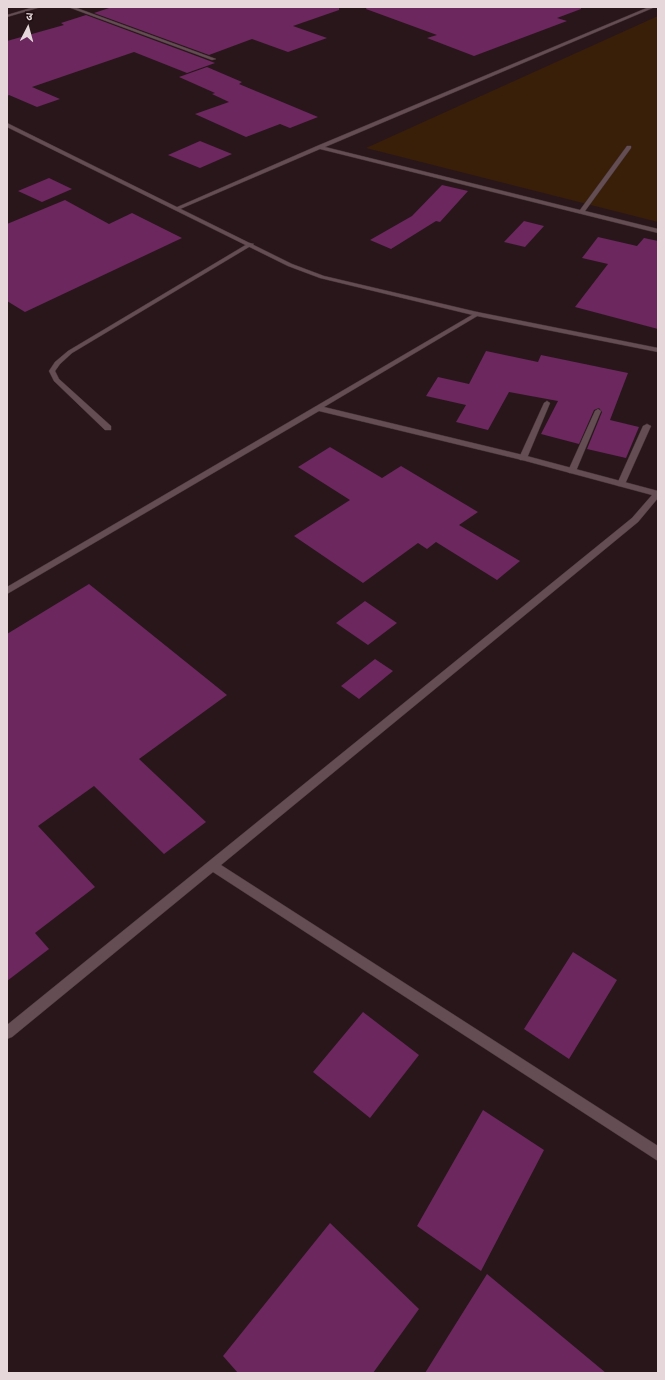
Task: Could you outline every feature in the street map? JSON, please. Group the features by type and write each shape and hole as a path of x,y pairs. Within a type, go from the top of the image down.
{"street":[{"path":"7,16 39,7"},
{"path":"178,208 319,147 653,7"},
{"path":"7,125 290,264 322,277 477,314 658,350"},
{"path":"319,147 580,213 658,231"},
{"path":"580,213 629,147"},
{"path":"7,590 477,314"},
{"path":"7,1033 635,520 658,493 523,458 318,408"},
{"path":"213,866 658,1153"}],"lane":[{"path":"70,7 214,60"},
{"path":"108,428 56,380 52,371 57,363 70,352 251,244"},
{"path":"523,458 547,403"},
{"path":"572,471 598,411"},
{"path":"621,484 647,426"}],"shaded area":[{"path":"658,16 658,222 366,148"}],"building":[{"path":"112,7 339,7 339,10 293,26 327,38 288,52 252,39 209,55 94,13"},
{"path":"367,7 581,7 581,9 557,18 567,21 474,56 427,38 437,35 366,9"},
{"path":"86,15 215,63 187,73 134,52 32,87 60,99 37,107 9,95 7,96 7,41 64,25 61,23"},
{"path":"207,67 242,82 239,84 318,117 290,128 280,124 246,137 195,114 229,102 212,94 215,93 179,77"},
{"path":"200,141 232,154 200,168 168,155"},
{"path":"49,178 72,189 42,202 18,191"},
{"path":"442,185 468,191 440,222 436,221 391,249 370,240 412,216"},
{"path":"65,200 109,224 132,213 182,238 25,312 7,301 7,224"},
{"path":"524,221 544,226 525,247 504,242"},
{"path":"598,237 637,246 644,238 658,241 658,329 575,307 608,264 582,258"},
{"path":"486,351 538,362 541,355 628,373 610,420 639,427 626,458 587,449 602,412 599,408 594,410 579,444 541,434 558,401 509,392 488,430 456,422 466,405 426,396 438,377 469,384"},
{"path":"330,447 382,478 401,466 478,512 459,525 520,561 497,580 436,542 427,549 418,543 363,583 294,536 350,500 298,467"},
{"path":"89,584 227,695 139,759 206,822 164,854 94,786 38,826 95,887 35,933 49,949 7,981 7,634"},
{"path":"365,601 397,623 368,645 336,623"},
{"path":"375,659 393,671 359,699 341,686"},
{"path":"573,952 617,980 569,1059 524,1029"},
{"path":"363,1012 419,1055 370,1118 313,1072"},
{"path":"483,1110 544,1150 481,1271 417,1226"},
{"path":"330,1223 419,1309 373,1373 238,1373 223,1356"},
{"path":"487,1274 606,1373 425,1373"}]}
